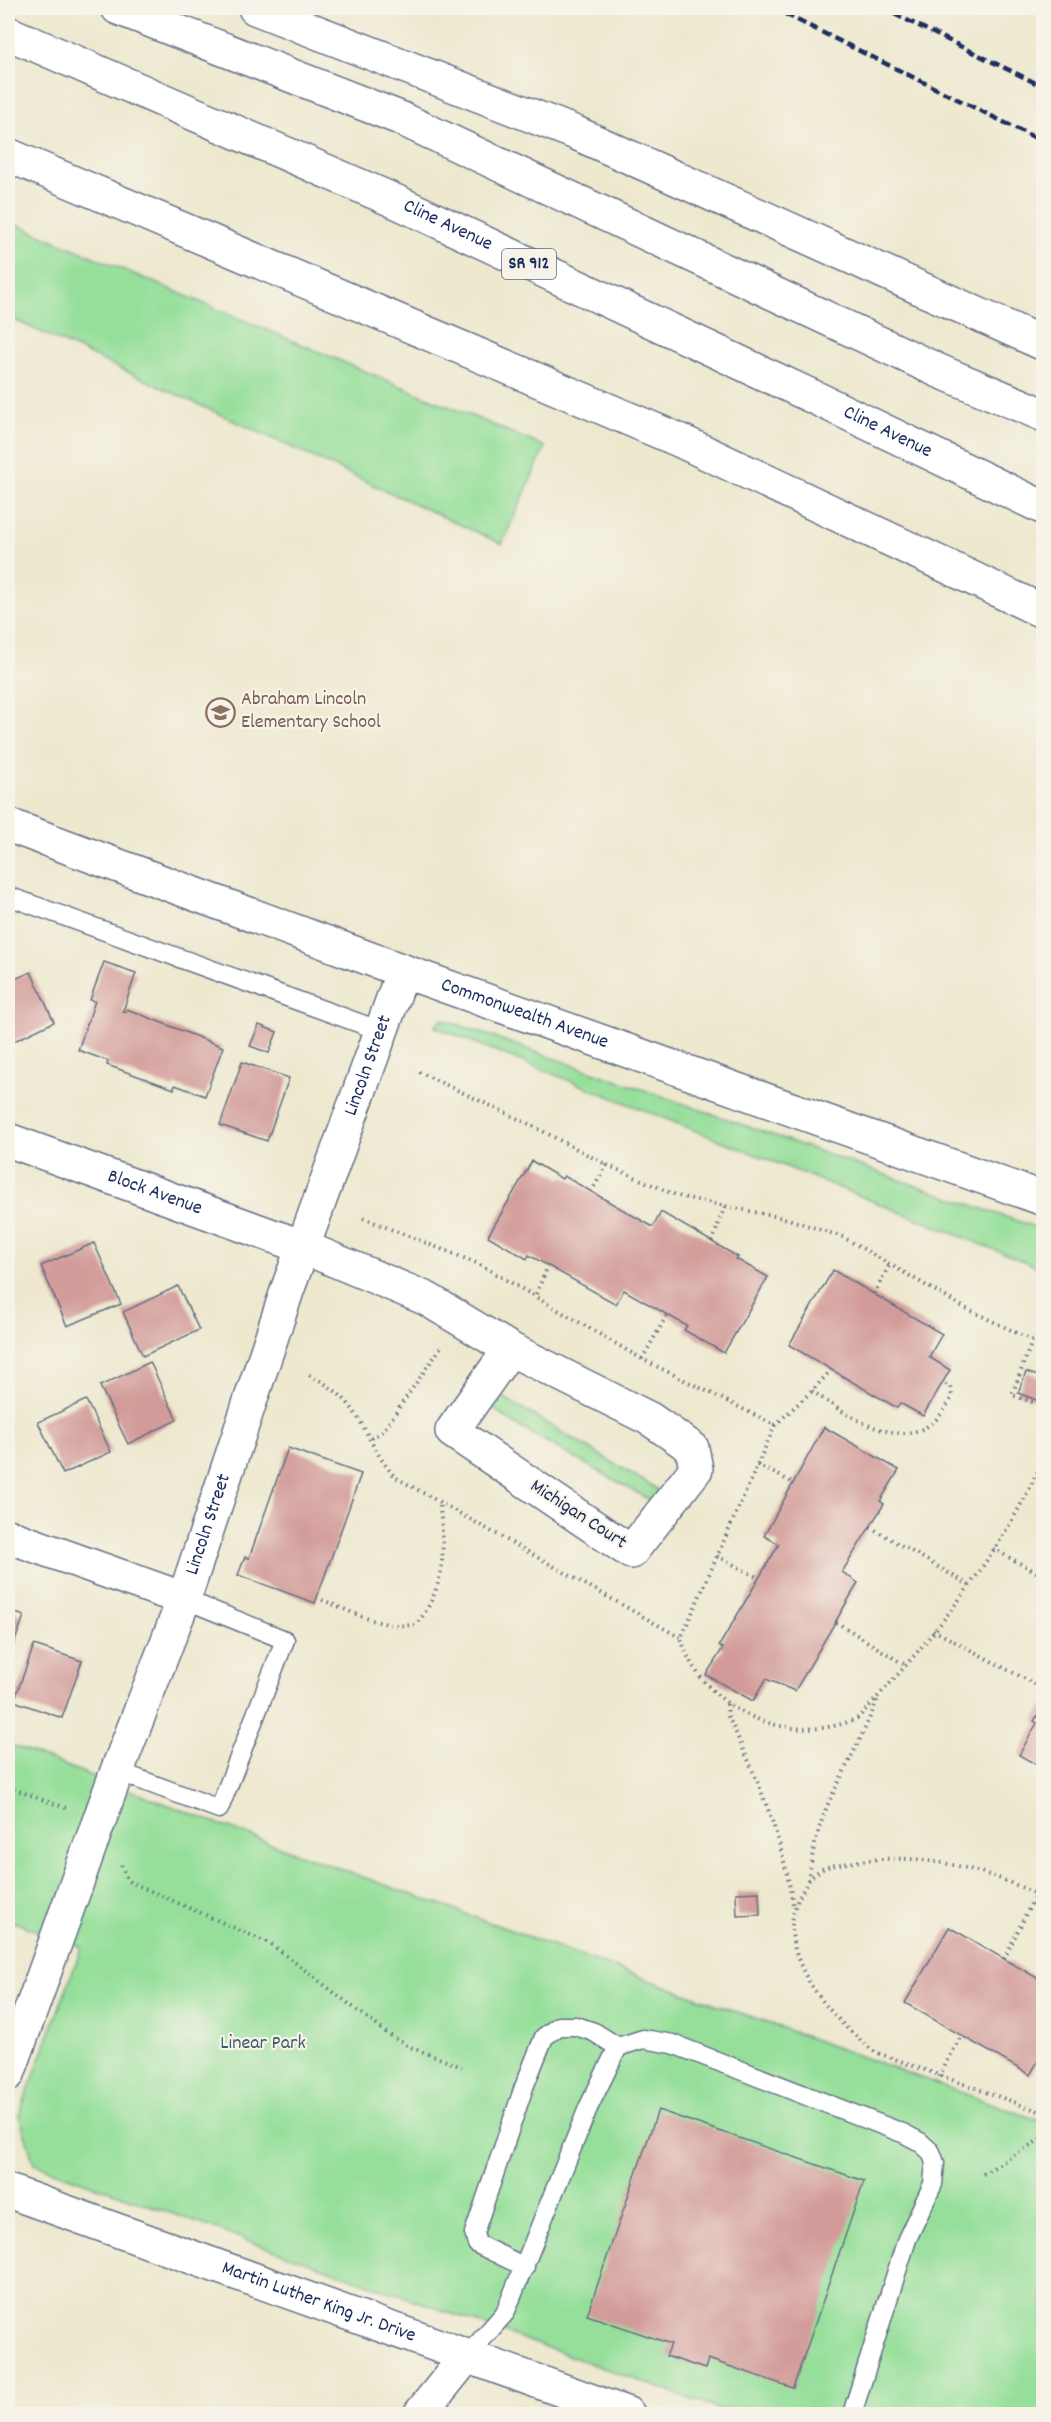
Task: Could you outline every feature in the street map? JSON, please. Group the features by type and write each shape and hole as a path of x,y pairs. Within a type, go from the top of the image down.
{"main road":[{"path":"118,8 400,118 928,366 1044,415"},
{"path":"255,8 576,133 1044,344"},
{"name":"Cline Avenue","path":"8,33 397,202 1044,508"},
{"path":"8,155 681,441 1044,612"},
{"name":"Commonwealth Avenue","path":"8,825 404,971 1044,1199"},
{"name":"Lincoln Street","path":"8,2074 117,1771 184,1599 303,1247 404,971"},
{"name":"Block Avenue","path":"8,1140 303,1247"},
{"name":"Michigan Court","path":"303,1247 426,1299 510,1349 650,1419 692,1448 696,1469 631,1552 452,1431 510,1349"},
{"path":"8,1536 184,1599"},
{"name":"Martin Luther King Jr. Drive","path":"8,2192 628,2415"},
{"path":"420,2415 465,2357"}],"lane":[{"path":"8,896 381,1031"},
{"path":"117,1771 219,1809 285,1640 184,1599"},
{"path":"525,2267 477,2244 474,2234 516,2108 544,2037 559,2026 576,2026 594,2032 618,2047"},
{"path":"465,2357 505,2313 588,2108 618,2047 643,2039 673,2044 905,2134 920,2142 931,2152 936,2163 933,2184 907,2239 852,2415"}],"path":[{"path":"418,1072 529,1124 607,1166 678,1196 788,1219 843,1237 963,1307 1044,1346"},
{"path":"591,1192 607,1166"},
{"path":"712,1242 725,1206"},
{"path":"363,1218 479,1264 536,1294 642,1359 775,1425"},
{"path":"874,1294 890,1264"},
{"path":"536,1294 548,1266"},
{"path":"642,1359 667,1315"},
{"path":"371,1438 383,1431 446,1340"},
{"path":"1032,1341 1012,1395 1044,1406"},
{"path":"681,1638 775,1425 831,1370"},
{"path":"309,1375 329,1385 351,1404 371,1438 381,1461 395,1476 681,1638 698,1676 727,1704 762,1722 799,1727 840,1726 858,1718 880,1695 969,1585 993,1549 1044,1457"},
{"path":"812,1391 861,1421 900,1434 925,1429 947,1406 952,1396 950,1387 942,1382"},
{"path":"757,1465 794,1483"},
{"path":"322,1600 388,1625 404,1627 417,1624 438,1592 442,1564 439,1501"},
{"path":"870,1527 969,1585"},
{"path":"993,1549 1044,1576"},
{"path":"717,1556 759,1578"},
{"path":"836,1622 905,1665"},
{"path":"933,1630 1044,1689"},
{"path":"807,1883 813,1851 828,1805 862,1740 880,1695"},
{"path":"727,1704 728,1716 770,1810 786,1863 798,1959 806,1980 824,2004 853,2036 875,2052 1044,2114"},
{"path":"8,1787 99,1820 128,1881 271,1944 388,2034 410,2047 462,2067"},
{"path":"793,1906 815,1874 841,1864 875,1858 943,1862 1010,1882 1044,1898"},
{"path":"1004,1959 1036,1894"},
{"path":"939,2077 961,2036"},
{"path":"982,2174 1044,2137"}],"green space":[{"path":"8,221 545,447 502,544 8,317"},
{"path":"442,1019 1043,1230 1043,1269 435,1027"},
{"path":"492,1393 498,1394 662,1492 656,1501 648,1499 516,1425 487,1404"},
{"name":"Linear Park","path":"8,1744 274,1845 1043,2122 1043,2414 732,2414 34,2164 19,2115 82,1947 8,1920"}],"building":[{"path":"104,962 136,973 123,1011 126,1012 127,1009 223,1047 205,1096 175,1085 174,1089 107,1065 108,1061 78,1050 95,1001 90,1000"},
{"path":"31,972 54,1022 8,1044 8,982"},
{"path":"259,1025 277,1032 269,1053 250,1046"},
{"path":"242,1062 289,1078 267,1141 220,1125"},
{"path":"532,1161 562,1179 564,1176 653,1227 661,1212 768,1277 724,1353 684,1330 687,1326 624,1290 616,1304 529,1255 527,1259 488,1236"},
{"path":"94,1243 121,1304 67,1326 41,1266"},
{"path":"833,1270 942,1334 929,1357 950,1370 923,1416 900,1403 897,1408 789,1345"},
{"path":"178,1286 199,1330 143,1356 123,1312"},
{"path":"150,1362 177,1420 128,1444 100,1386"},
{"path":"1026,1372 1044,1378 1044,1390 1039,1401 1018,1393"},
{"path":"86,1400 111,1452 63,1474 38,1422"},
{"path":"824,1427 899,1470 880,1501 884,1504 842,1572 858,1583 795,1691 766,1679 753,1701 706,1675 723,1648 719,1646 779,1544 764,1536"},
{"path":"288,1448 361,1474 315,1603 238,1575 245,1557 249,1558"},
{"path":"8,1610 24,1616 8,1660"},
{"path":"34,1645 82,1661 62,1718 14,1701"},
{"path":"1044,1704 1044,1769 1019,1755 1037,1723 1034,1721"},
{"path":"759,1892 760,1915 737,1916 736,1893"},
{"path":"949,1927 1044,1982 1044,2064 1038,2061 1030,2075 905,2003"},
{"path":"658,2110 864,2181 793,2388 708,2359 705,2369 666,2356 671,2344 587,2315"}],"railway":[{"path":"773,8 1044,142"},
{"path":"882,8 1044,87"}],"place":[{"name":"Abraham Lincoln Elementary School","path":"220,712"}]}
